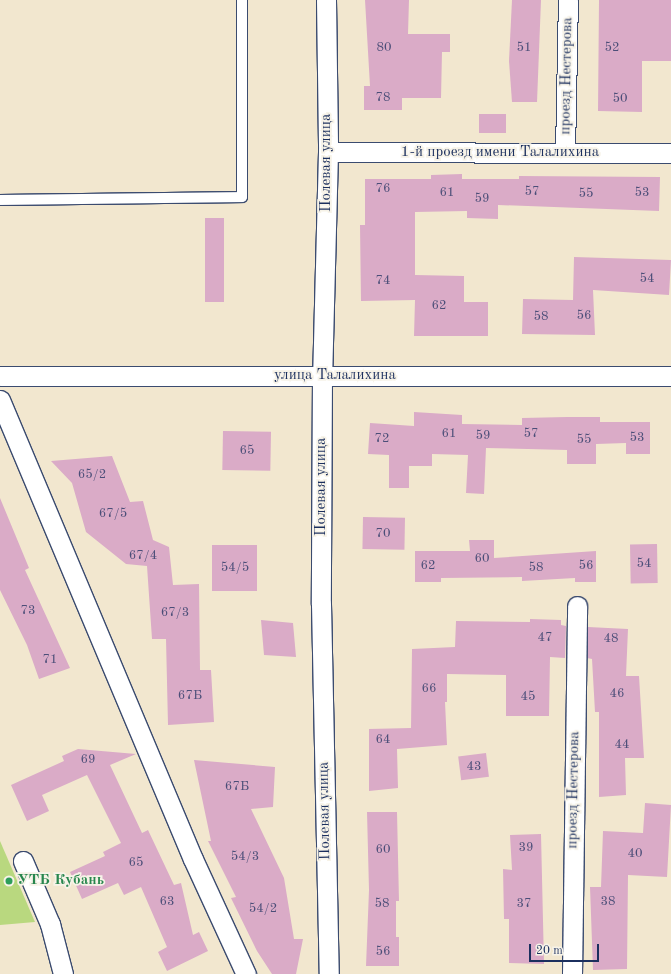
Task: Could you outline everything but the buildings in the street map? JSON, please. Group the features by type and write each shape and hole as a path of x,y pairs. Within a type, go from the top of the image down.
{"street":[{"name":"Полевая улица","path":"326,0 328,152 322,376 321,604 329,974"},
{"name":"проезд Нестерова","path":"565,153 568,0"},
{"name":"1-й проезд имени Талалихина","path":"328,152 671,153"},
{"name":"улица Талалихина","path":"0,376 671,376"},
{"path":"0,400 190,851 246,974"},
{"name":"проезд Нестерова","path":"572,974 577,606"},
{"path":"23,861 50,924 63,974"}],"lane":[{"path":"0,200 242,197 242,0"}],"green space":[{"name":"УТБ Кубань","path":"0,841 35,922 0,925"}],"place":[{"name":"УТБ Кубань","path":"9,881"}]}
